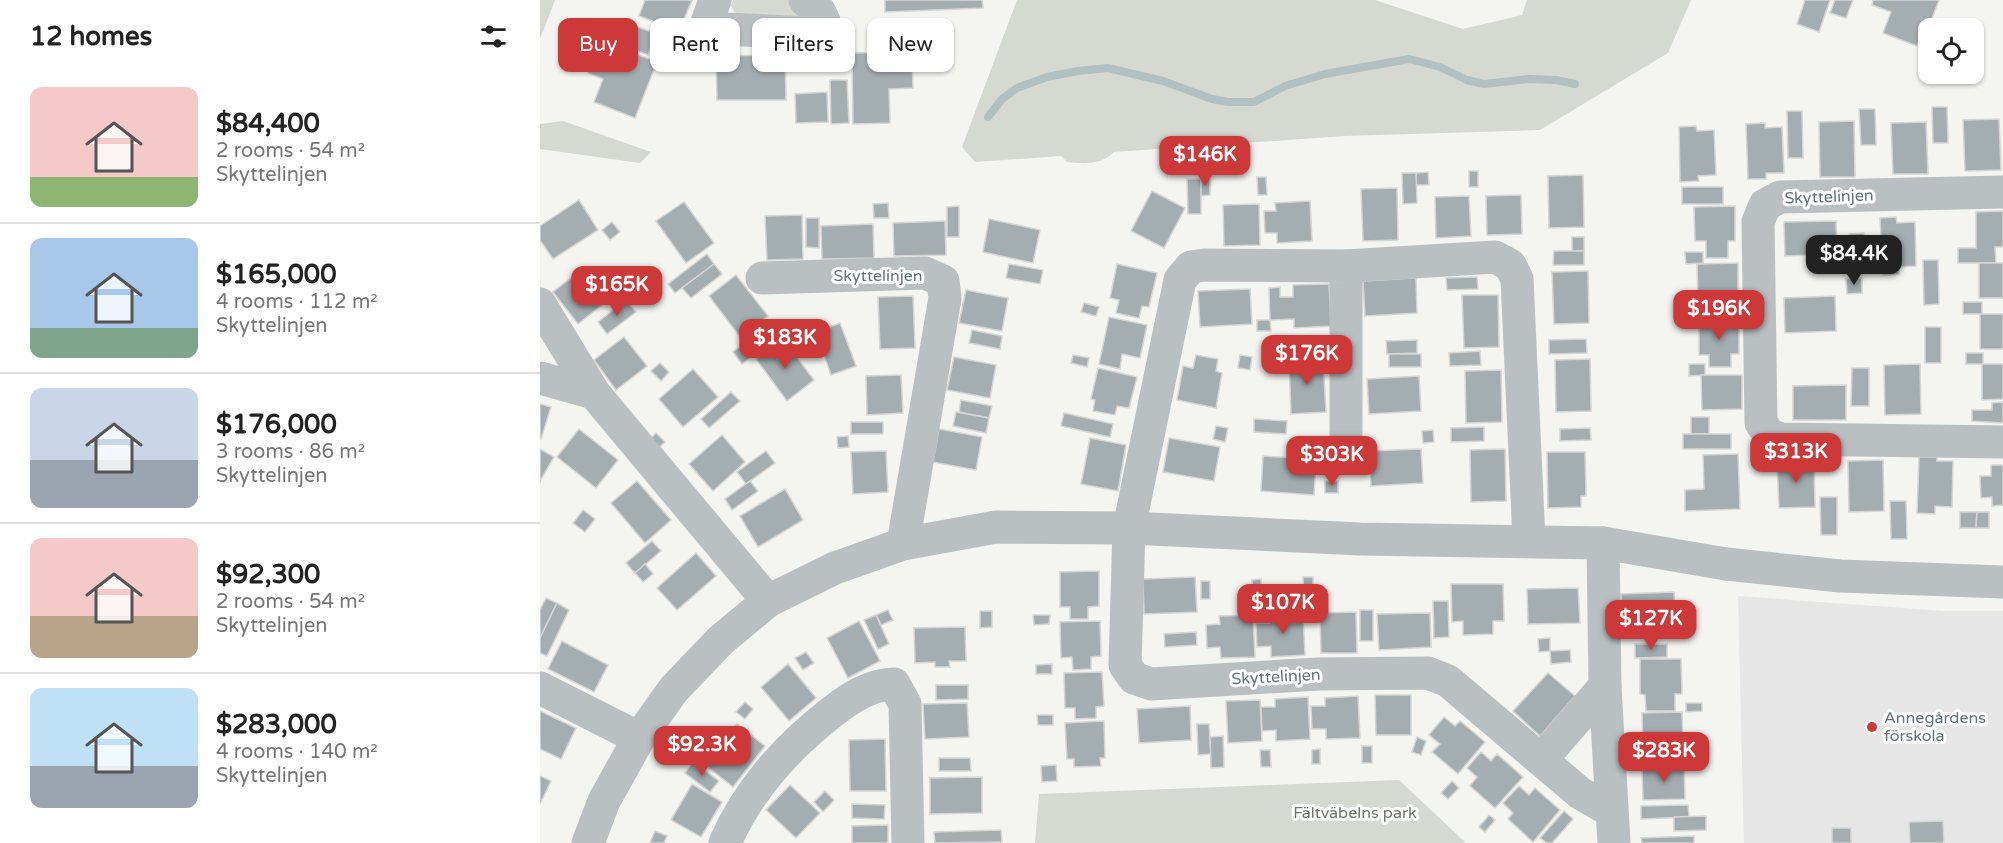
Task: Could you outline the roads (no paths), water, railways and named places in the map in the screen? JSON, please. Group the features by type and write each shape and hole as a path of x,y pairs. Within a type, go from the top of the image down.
{"street":[{"path":"715,0 705,28 807,33 824,21 819,11 805,0"},
{"name":"Skyttelinjen","path":"2003,192 1779,197 1765,205 1758,222 1761,423 1770,435 1781,439 2003,442"},
{"name":"Skyttelinjen","path":"1529,541 1517,279 1510,265 1495,257 1346,266 1204,265 1191,267 1180,280 1129,528 1125,665 1134,678 1151,684 1318,674 1428,673 1448,681 1580,793 1611,811"},
{"path":"1346,266 1346,433"},
{"name":"Skyttelinjen","path":"762,278 925,273 943,281 945,298 903,544"},
{"path":"540,304 594,393 768,601"},
{"path":"540,378 594,393"},
{"path":"588,843 604,801 639,738 674,689 721,640 768,601 835,568 903,544 996,527 1129,528 1360,539 1604,543 1726,564 1840,576 2003,582"},
{"path":"1604,543 1605,686 1614,843"},
{"path":"725,843 736,819 776,762 804,733 850,698 881,684 894,684 905,704 908,843"},
{"path":"1541,760 1605,686"},
{"path":"540,688 639,738"}],"waterway":[{"path":"988,117 1002,99 1017,88 1047,77 1108,68 1163,81 1212,99 1228,102 1254,102 1285,86 1325,74 1409,59 1440,67 1467,80 1484,84 1528,79 1556,80 1575,84"}],"place":[{"name":"Annegårdens förskola","path":"1872,727"}],"park label":[{"name":"Fältväbelns park","path":"1355,813"}]}
